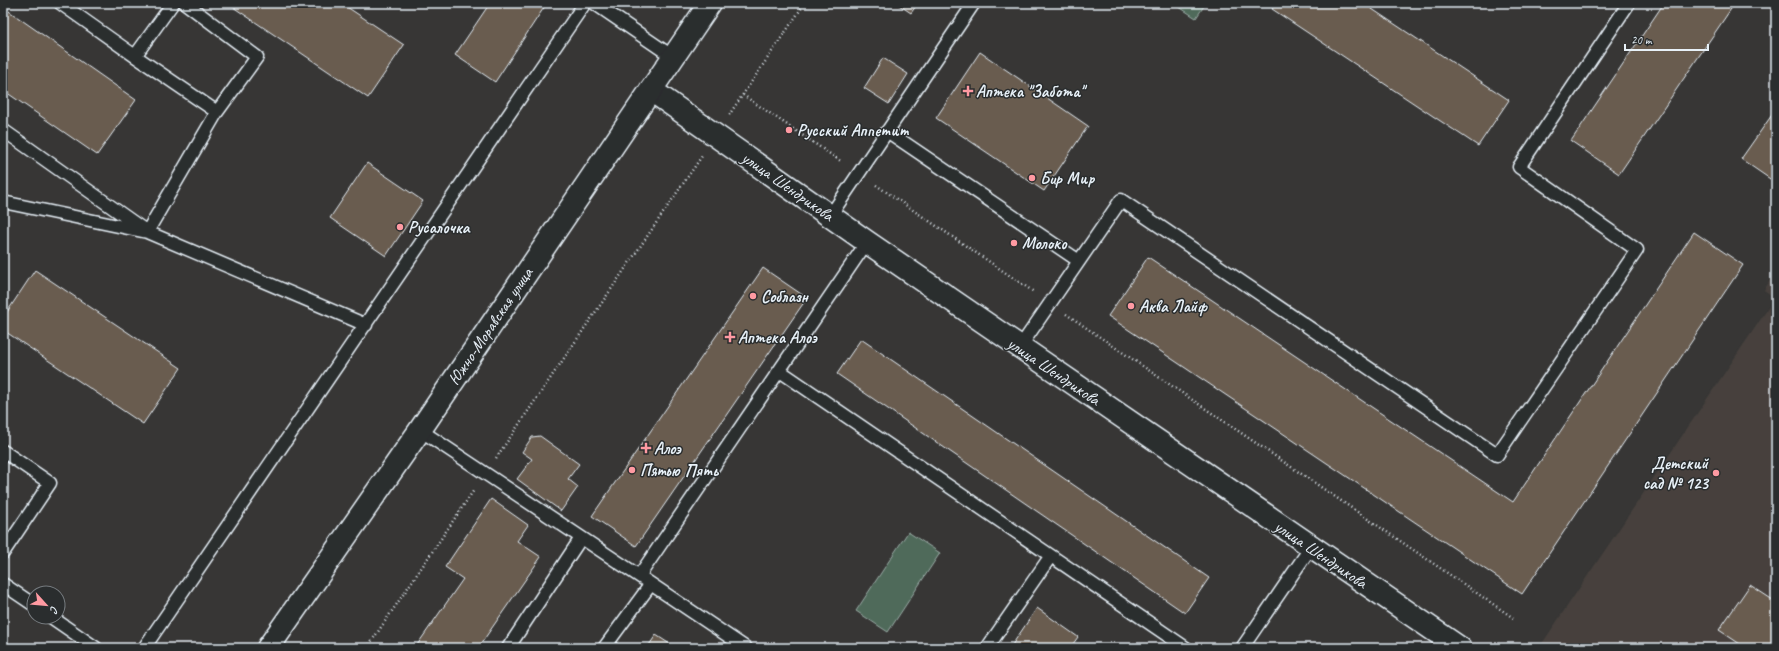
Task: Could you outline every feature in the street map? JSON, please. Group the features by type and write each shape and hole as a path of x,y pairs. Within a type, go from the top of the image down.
{"street":[{"name":"Южно-Моравская улица","path":"268,648 420,430 710,3"},
{"name":"улица Шендрикова","path":"651,90 867,242 1460,648"}],"lane":[{"path":"60,3 217,112"},
{"path":"135,56 172,3"},
{"path":"147,232 217,112 257,57 185,3"},
{"path":"144,648 585,3"},
{"path":"594,3 673,57"},
{"path":"830,216 974,3"},
{"path":"1020,347 1121,200 1497,455 1637,250 1519,167 1629,3"},
{"path":"3,130 147,232"},
{"path":"887,131 1079,261"},
{"path":"3,202 147,232 366,325"},
{"path":"640,576 867,242"},
{"path":"780,371 1050,557 1186,648"},
{"path":"420,430 746,648"},
{"path":"3,451 50,483 3,553"},
{"path":"508,648 581,538"},
{"path":"1242,648 1311,547"},
{"path":"987,648 1050,557"},
{"path":"3,584 26,600"},
{"path":"604,648 651,584"},
{"path":"63,625 96,648"}],"path":[{"path":"367,648 805,3"},
{"path":"743,95 1515,619"}],"shaded area":[{"name":"Детский сад № 123","path":"1776,271 1776,648 1539,648 1775,298 1764,290"}],"green space":[{"path":"1173,3 1206,3 1196,18"},
{"path":"908,532 940,553 888,632 856,611"}],"building":[{"path":"227,3 341,3 404,45 368,98"},
{"path":"490,3 541,3 545,6 495,82 455,55"},
{"path":"896,3 918,3 911,13"},
{"path":"1276,3 1363,3 1509,100 1478,146 1272,9"},
{"path":"1664,3 1735,3 1619,174 1571,141"},
{"path":"3,7 136,100 97,155 3,90"},
{"path":"980,52 1088,126 1044,191 936,118"},
{"path":"883,58 908,74 889,104 864,88"},
{"path":"1774,112 1776,113 1776,183 1741,159"},
{"path":"367,163 423,201 386,256 330,218"},
{"path":"1694,232 1743,265 1522,594 1108,316 1148,257 1513,502"},
{"path":"763,268 807,298 636,546 592,516"},
{"path":"35,270 181,368 143,424 3,330 3,318"},
{"path":"861,339 1209,578 1185,613 837,374"},
{"path":"540,436 579,464 568,479 578,487 561,511 517,479 532,459 522,452 532,437"},
{"path":"491,499 528,525 517,541 541,557 478,648 415,648 463,579 445,567"},
{"path":"1750,585 1776,602 1776,648 1746,648 1719,630"},
{"path":"1037,608 1078,637 1070,648 1010,648"},
{"path":"656,635 676,648 647,648"}],"place":[{"name":"Аптека \"Забота\"","path":"968,91"},
{"name":"Русский Аппетит","path":"789,130"},
{"name":"Бир Мир","path":"1032,178"},
{"name":"Русалочка","path":"400,227"},
{"name":"Молоко","path":"1014,243"},
{"name":"Соблазн","path":"753,296"},
{"name":"Аква Лайф","path":"1131,306"},
{"name":"Аптека Алоэ","path":"730,337"},
{"name":"Алоэ","path":"646,448"},
{"name":"Пятью Пять","path":"632,470"},
{"name":"Детский сад № 123","path":"1716,473"}]}
